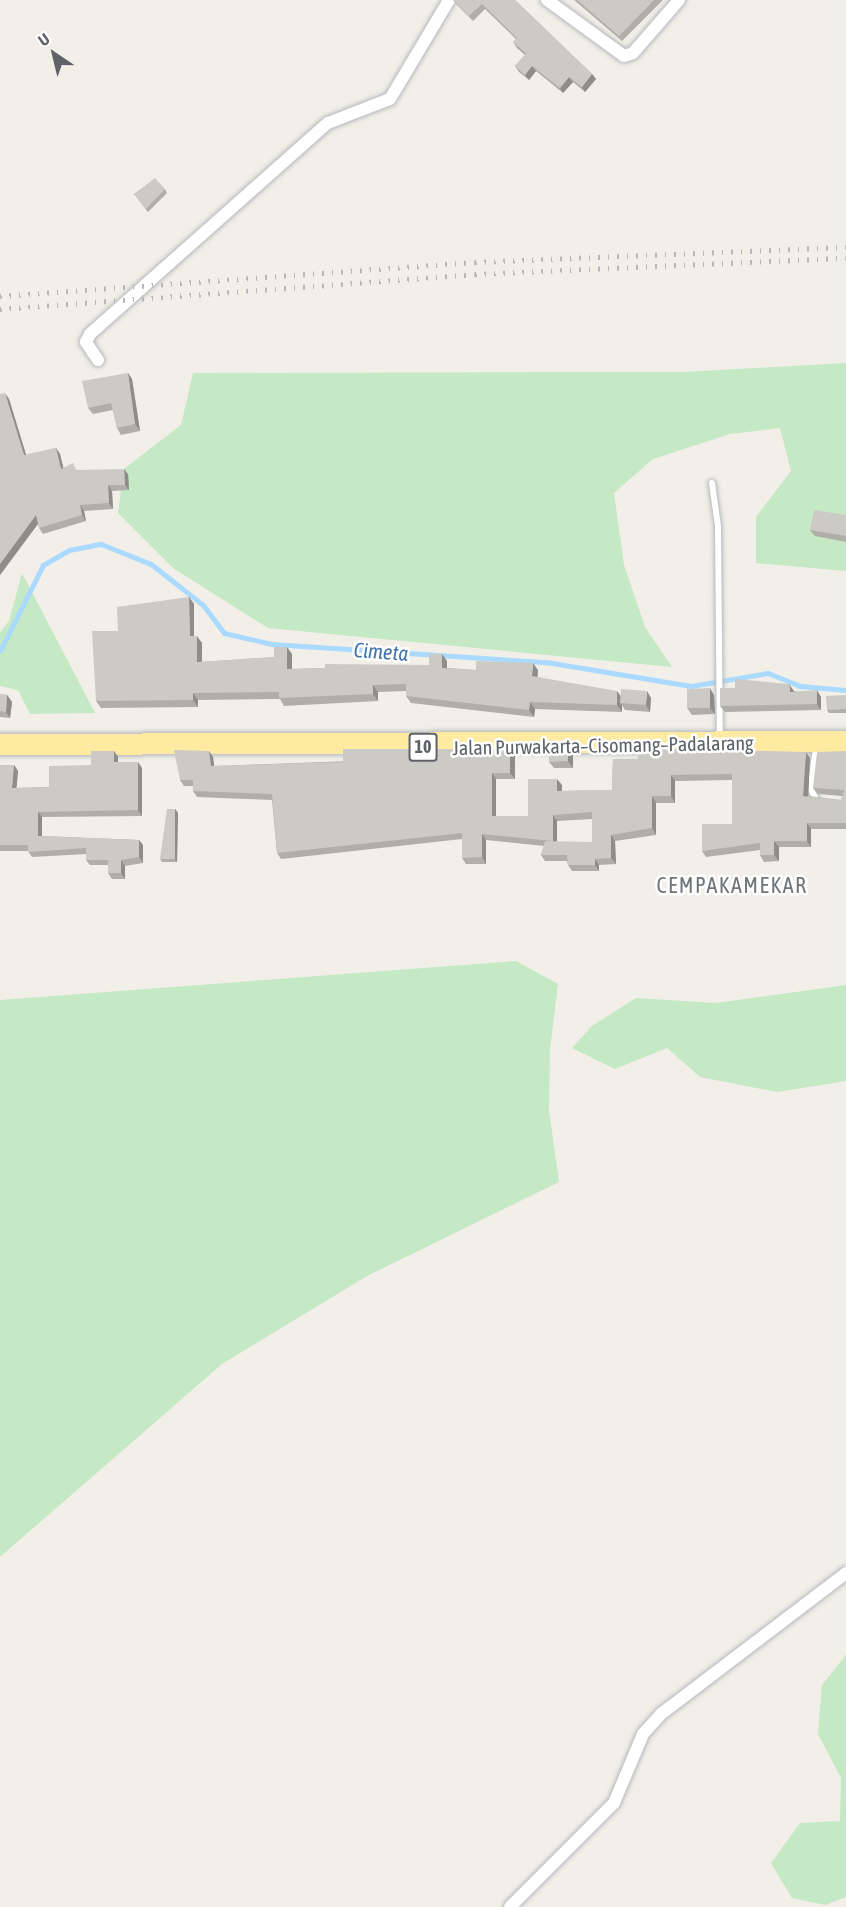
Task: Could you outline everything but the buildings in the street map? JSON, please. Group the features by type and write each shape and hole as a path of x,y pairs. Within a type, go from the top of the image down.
{"highway":[{"name":"Jalan Purwakarta–Cisomang–Padalarang","path":"0,744 720,744 846,741"}],"street":[{"path":"98,360 86,342 90,334 328,123 390,99 449,0"},
{"path":"546,0 624,56 633,53 679,0"},
{"path":"510,1907 614,1803 643,1734 661,1714 846,1573"}],"lane":[{"path":"712,483 718,526 720,744"},
{"path":"817,743 810,795 828,801"}],"green space":[{"path":"846,363 846,571 756,563 756,517 791,471 780,428 730,434 653,459 614,493 624,565 645,627 672,667 268,628 173,568 118,513 124,469 181,425 193,373 683,372"},
{"path":"22,573 95,713 30,714 18,690 0,686 0,632 9,621"},
{"path":"516,961 558,984 550,1049 549,1110 559,1182 367,1276 222,1364 0,1557 0,1000"},
{"path":"846,985 846,1081 777,1092 700,1077 667,1048 615,1069 572,1048 592,1026 636,998 716,1003"},
{"path":"846,1655 846,1897 825,1905 792,1898 771,1863 800,1823 840,1821 841,1778 818,1734 822,1685"}],"waterway":[{"name":"Cimeta","path":"0,651 43,565 69,550 101,544 151,564 203,605 224,633 272,644 546,662 691,686 768,673 800,686 846,690"}],"railway":[{"path":"0,296 475,262 846,247"},
{"path":"0,309 475,274 846,258"}],"district":[{"name":"CEMPAKAMEKAR","path":"732,886"}]}
